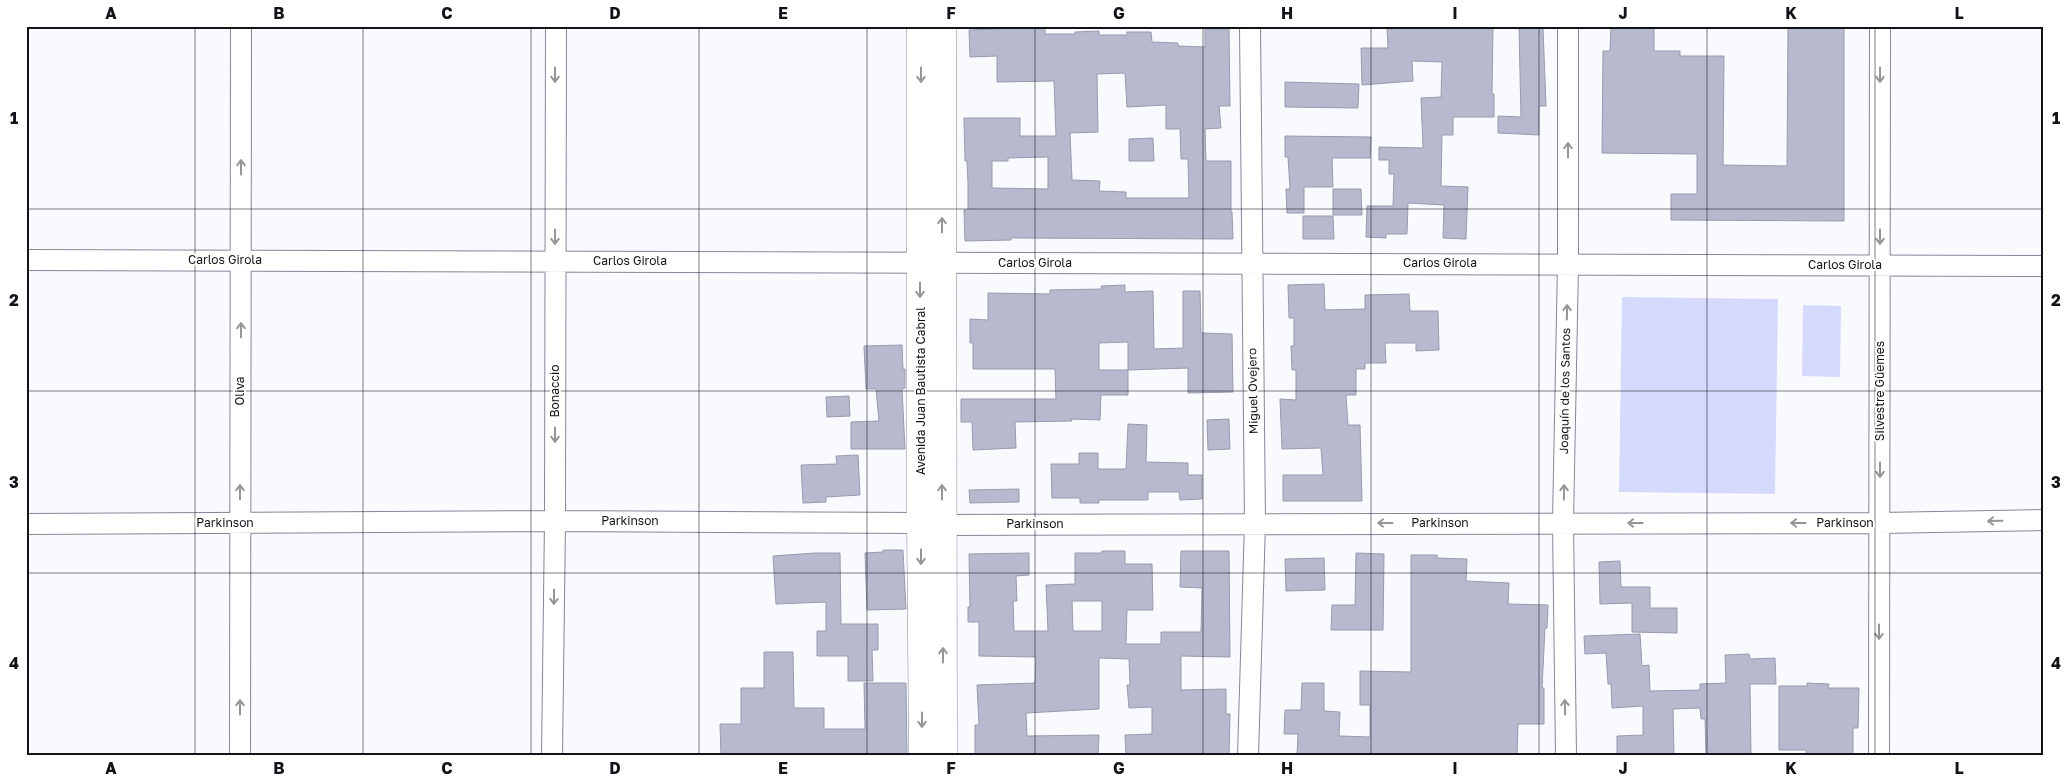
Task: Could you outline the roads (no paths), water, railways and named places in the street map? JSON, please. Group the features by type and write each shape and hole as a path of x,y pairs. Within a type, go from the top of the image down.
{"main road":[{"name":"Avenida Juan Bautista Cabral","path":"922,26 931,262 931,524 923,756"},
{"name":"Avenida Juan Bautista Cabral","path":"931,262 942,26"},
{"name":"Avenida Juan Bautista Cabral","path":"931,524 943,756"}],"street":[{"name":"Oliva","path":"240,756 241,26"},
{"name":"Bonaccio","path":"552,756 555,521 556,26"},
{"name":"Miguel Ovejero","path":"1248,756 1255,523 1250,26"},
{"name":"Joaquín de los Santos","path":"1566,756 1563,523 1568,264 1568,26"},
{"name":"Silvestre Güemes","path":"1879,756 1880,26"},
{"name":"Carlos Girola","path":"26,260 1251,262 2044,266"},
{"name":"Parkinson","path":"26,524 555,521 931,524 1880,523 2044,520"}]}
